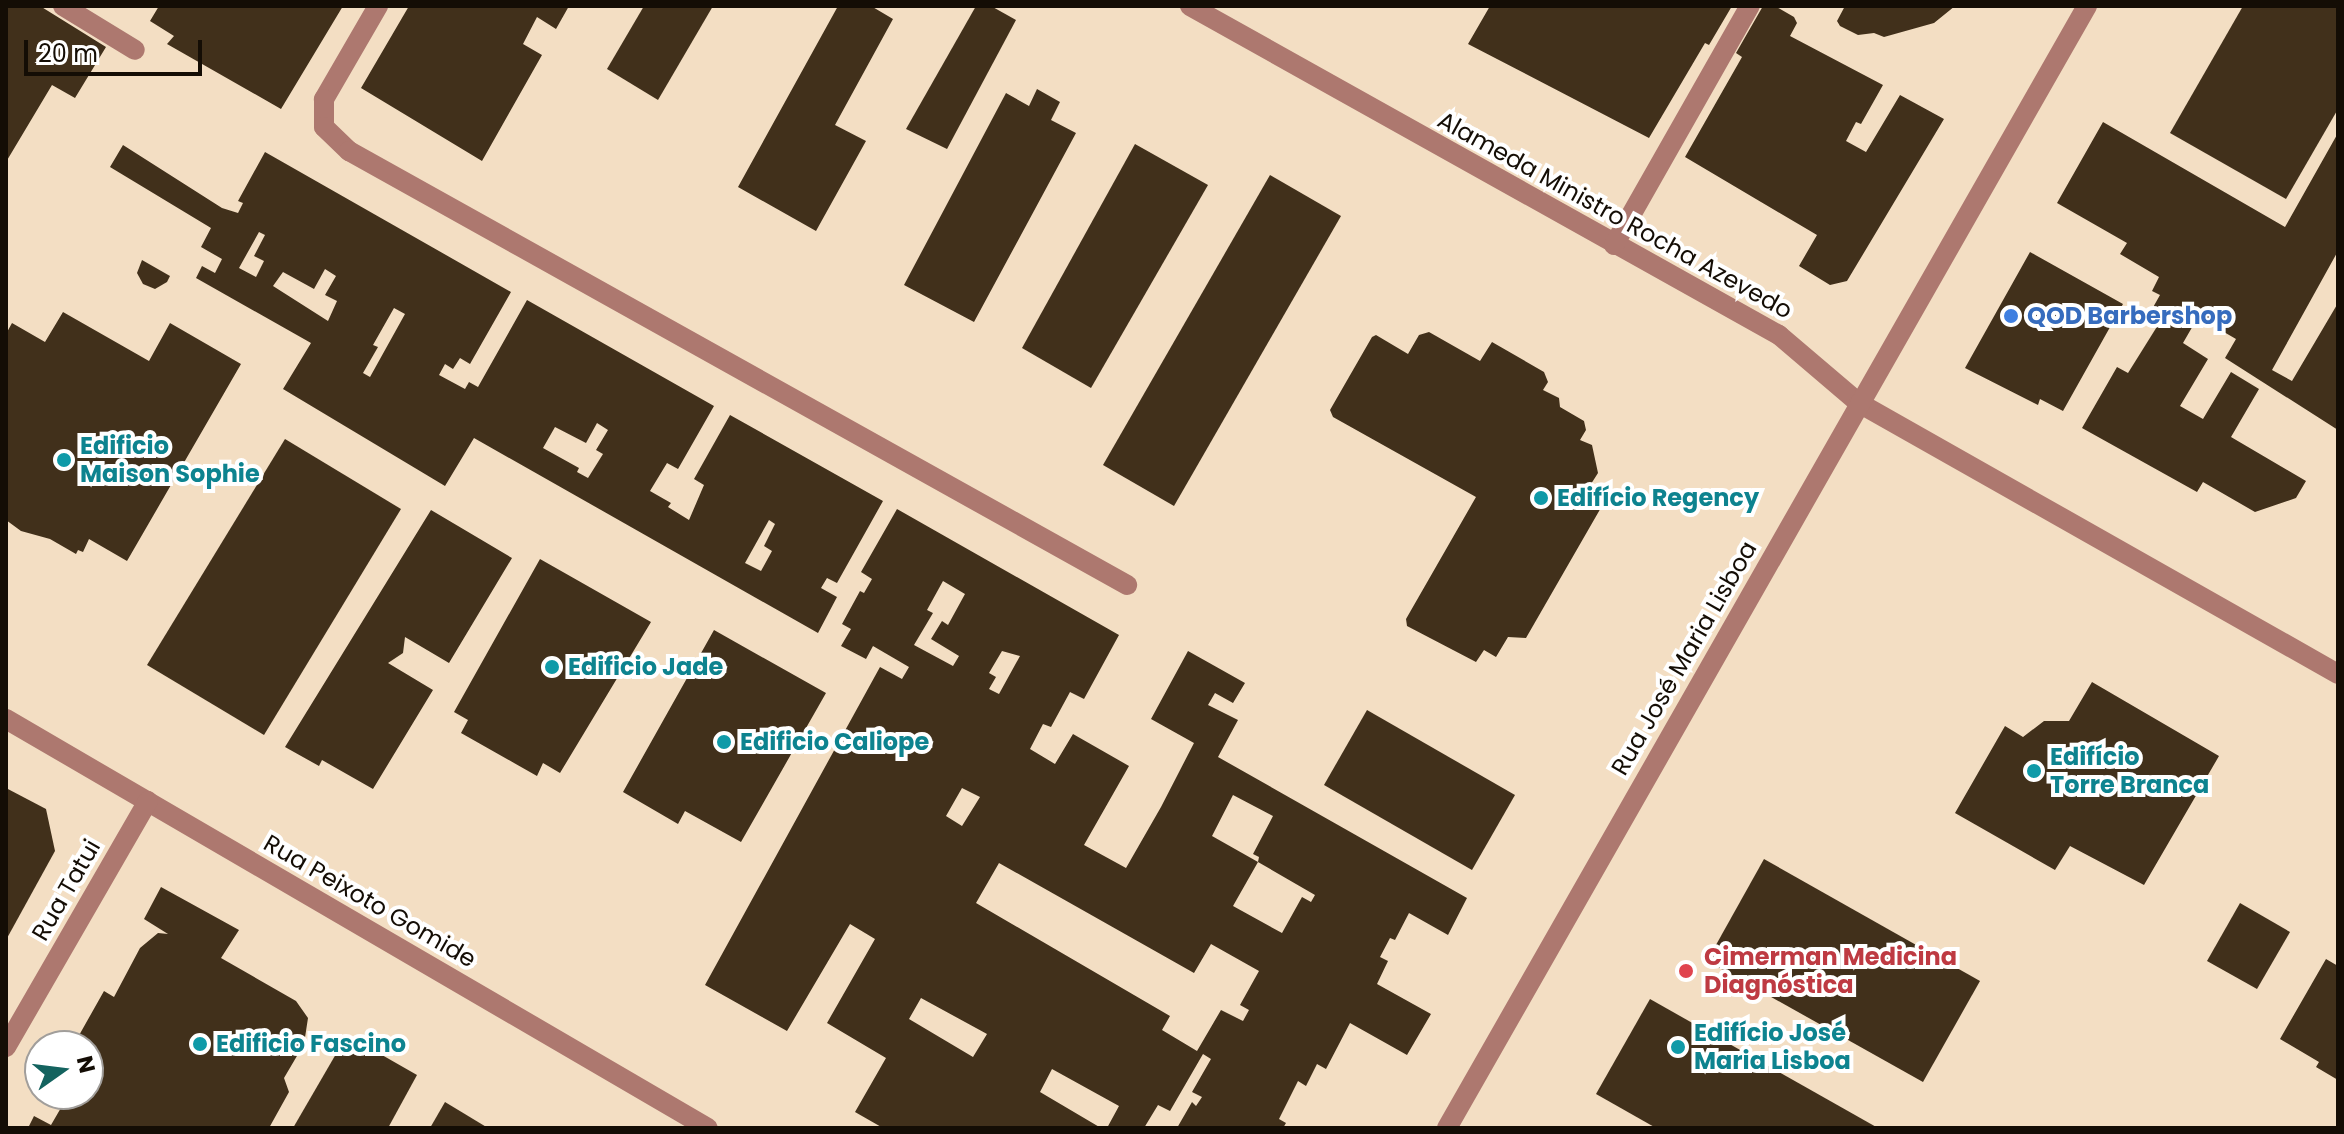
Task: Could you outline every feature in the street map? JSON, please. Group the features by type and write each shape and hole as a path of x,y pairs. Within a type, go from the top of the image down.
{"street":[{"path":"63,6 135,50"},
{"path":"378,6 324,99 324,127 349,151 1127,585"},
{"name":"Alameda Ministro Rocha Azevedo","path":"1190,6 1779,335 1859,403 2338,674"},
{"path":"1614,245 1750,6"},
{"name":"Rua José Maria Lisboa","path":"1447,1128 2087,6"},
{"name":"Rua Peixoto Gomide","path":"6,719 708,1128"},
{"name":"Rua Tatui","path":"6,1047 148,801"}],"building":[{"path":"6,6 40,6 106,47 75,98 52,85 6,162"},
{"path":"159,6 343,6 281,109 167,44 174,36 150,21"},
{"path":"409,6 569,6 556,29 537,17 523,44 542,55 482,161 361,88"},
{"path":"644,6 713,6 658,100 607,69"},
{"path":"838,6 871,6 893,19 835,125 866,141 816,231 738,187"},
{"path":"976,6 991,6 1016,20 947,149 906,129"},
{"path":"1490,6 1732,6 1709,45 1705,43 1649,138 1468,44"},
{"path":"1763,6 1775,6 1794,17 1797,23 1790,36 1883,85 1861,124 1856,122 1846,141 1866,152 1900,95 1944,119 1847,281 1830,285 1799,266 1817,235 1685,157 1742,57 1736,53"},
{"path":"1845,6 1955,6 1934,23 1884,37 1874,33 1858,35 1840,26 1837,21"},
{"path":"2243,6 2338,6 2338,109 2286,199 2170,133"},
{"path":"1037,89 1060,102 1051,120 1076,133 974,322 904,285 1006,93 1029,106"},
{"path":"2103,122 2285,227 2338,133 2338,251 2272,370 2292,381 2338,303 2338,430 2225,358 2236,339 2198,317 2183,343 2208,359 2180,406 2203,419 2231,372 2259,389 2231,437 2306,481 2296,498 2255,512 2203,482 2197,492 2082,428 2117,367 2128,373 2158,325 2147,318 2160,295 2152,291 2159,277 2120,254 2127,243 2057,203"},
{"path":"1135,144 1208,185 1091,388 1022,348"},
{"path":"123,145 222,208 238,213 243,203 238,201 265,152 511,292 470,364 460,358 453,369 445,364 439,375 465,389 469,382 478,387 527,300 714,406 678,469 667,463 650,491 671,503 668,507 689,520 704,485 694,479 730,415 883,501 837,583 827,578 821,588 837,597 818,633 474,438 445,486 283,389 311,343 196,278 202,266 215,273 222,259 201,247 211,228 110,167","holes":["259,232 265,235 254,256 264,261 256,277 239,268","325,269 336,276 325,295 337,301 328,321 273,286 283,272 314,289","394,308 405,314 370,377 363,373 378,347 373,345","597,423 608,430 596,450 603,454 588,478 577,472 579,468 543,448 555,427 586,443","769,520 775,524 764,546 772,551 761,571 745,563"]},
{"path":"1270,175 1341,216 1174,506 1103,465"},
{"path":"2030,252 2123,304 2063,411 2040,399 2038,405 1965,368"},
{"path":"142,260 170,276 167,282 155,289 143,284 137,273"},
{"path":"63,312 149,361 170,323 241,364 127,561 89,539 83,552 78,550 76,554 50,539 21,531 6,520 6,334 12,323 45,342"},
{"name":"Edifício Regency","path":"1429,332 1480,361 1492,342 1544,372 1548,382 1543,390 1559,398 1560,407 1584,421 1586,430 1580,440 1592,445 1598,473 1591,484 1603,491 1606,499 1526,638 1508,637 1496,657 1484,650 1476,662 1407,626 1406,619 1476,497 1333,417 1330,410 1372,337 1376,335 1408,354 1419,335"},
{"path":"285,439 401,509 264,735 147,665"},
{"path":"897,509 1119,635 1084,699 1070,692 1051,727 1043,724 1030,749 1055,764 1073,734 1129,766 1084,845 1126,868 1194,743 1151,719 1188,651 1245,683 1233,703 1215,693 1208,705 1238,720 1218,757 1467,898 1448,935 1409,913 1395,940 1390,938 1380,957 1388,961 1377,984 1431,1014 1407,1055 1350,1023 1326,1069 1317,1064 1306,1086 1298,1081 1279,1119 1286,1123 1283,1128 1177,1128 1192,1102 1196,1106 1202,1097 1192,1092 1211,1059 1203,1054 1170,1111 1158,1105 1144,1128 1107,1128 1119,1106 1052,1069 1040,1092 1101,1128 883,1128 855,1112 886,1058 827,1023 875,939 850,924 787,1031 705,985 880,667 902,679 909,667 873,646 866,659 841,646 851,629 842,624 860,591 864,593 872,579 861,572","holes":["943,581 965,594 948,625 942,621 931,639 959,656 953,666 914,645 933,613 927,610","1002,651 1020,656 999,694 989,689 996,677 989,673","962,788 980,797 962,826 946,816","1233,795 1273,816 1253,854 1259,857 1258,862 1212,836","1258,862 1315,895 1311,902 1302,897 1282,933 1233,906","999,863 1194,973 1211,944 1259,971 1240,1005 1249,1010 1243,1021 1221,1010 1197,1051 1162,1030 1170,1016 976,903","921,998 987,1034 973,1057 909,1019"]},
{"path":"431,510 512,558 449,663 405,637 403,653 388,663 433,690 373,789 322,760 319,766 285,747"},
{"name":"Edificio Jade","path":"540,559 651,622 560,773 543,763 537,776 461,733 468,720 454,712"},
{"name":"Edificio Caliope","path":"714,630 826,693 741,842 685,811 678,824 623,792"},
{"name":"Edifício Torre Branca","path":"2092,682 2219,756 2144,885 2070,846 2055,870 1955,813 2005,726 2023,737 2044,721 2069,721"},
{"path":"1367,710 1515,795 1472,870 1324,785"},
{"path":"6,788 46,809 55,851 6,940"},
{"path":"1764,859 1980,981 1923,1082 1707,961"},
{"path":"161,887 239,930 221,958 296,1001 308,1018 304,1044 284,1078 289,1092 269,1128 28,1128 34,1116 51,1125 60,1110 104,1110 104,1030 82,1030 104,991 114,997 140,948 158,933 168,934 144,919"},
{"path":"2240,903 2290,932 2257,989 2207,961"},
{"path":"2326,959 2338,966 2338,1080 2316,1067 2319,1062 2280,1039"},
{"name":"Edifício José Maria Lisboa","path":"1650,999 1878,1128 1656,1128 1596,1094"},
{"path":"347,1035 417,1075 388,1128 293,1128"},
{"path":"445,1102 488,1128 430,1128"}],"place":[{"name":"QOD Barbershop","path":"2011,316"},
{"name":"Edificio Maison Sophie","path":"64,460"},
{"name":"Edifício Regency","path":"1541,498"},
{"name":"Edificio Jade","path":"552,667"},
{"name":"Edificio Caliope","path":"724,742"},
{"name":"Edifício Torre Branca","path":"2034,771"},
{"name":"Cimerman Medicina Diagnóstica","path":"1686,971"},
{"name":"Edificio Fascino","path":"200,1044"},
{"name":"Edifício José Maria Lisboa","path":"1678,1047"}]}
